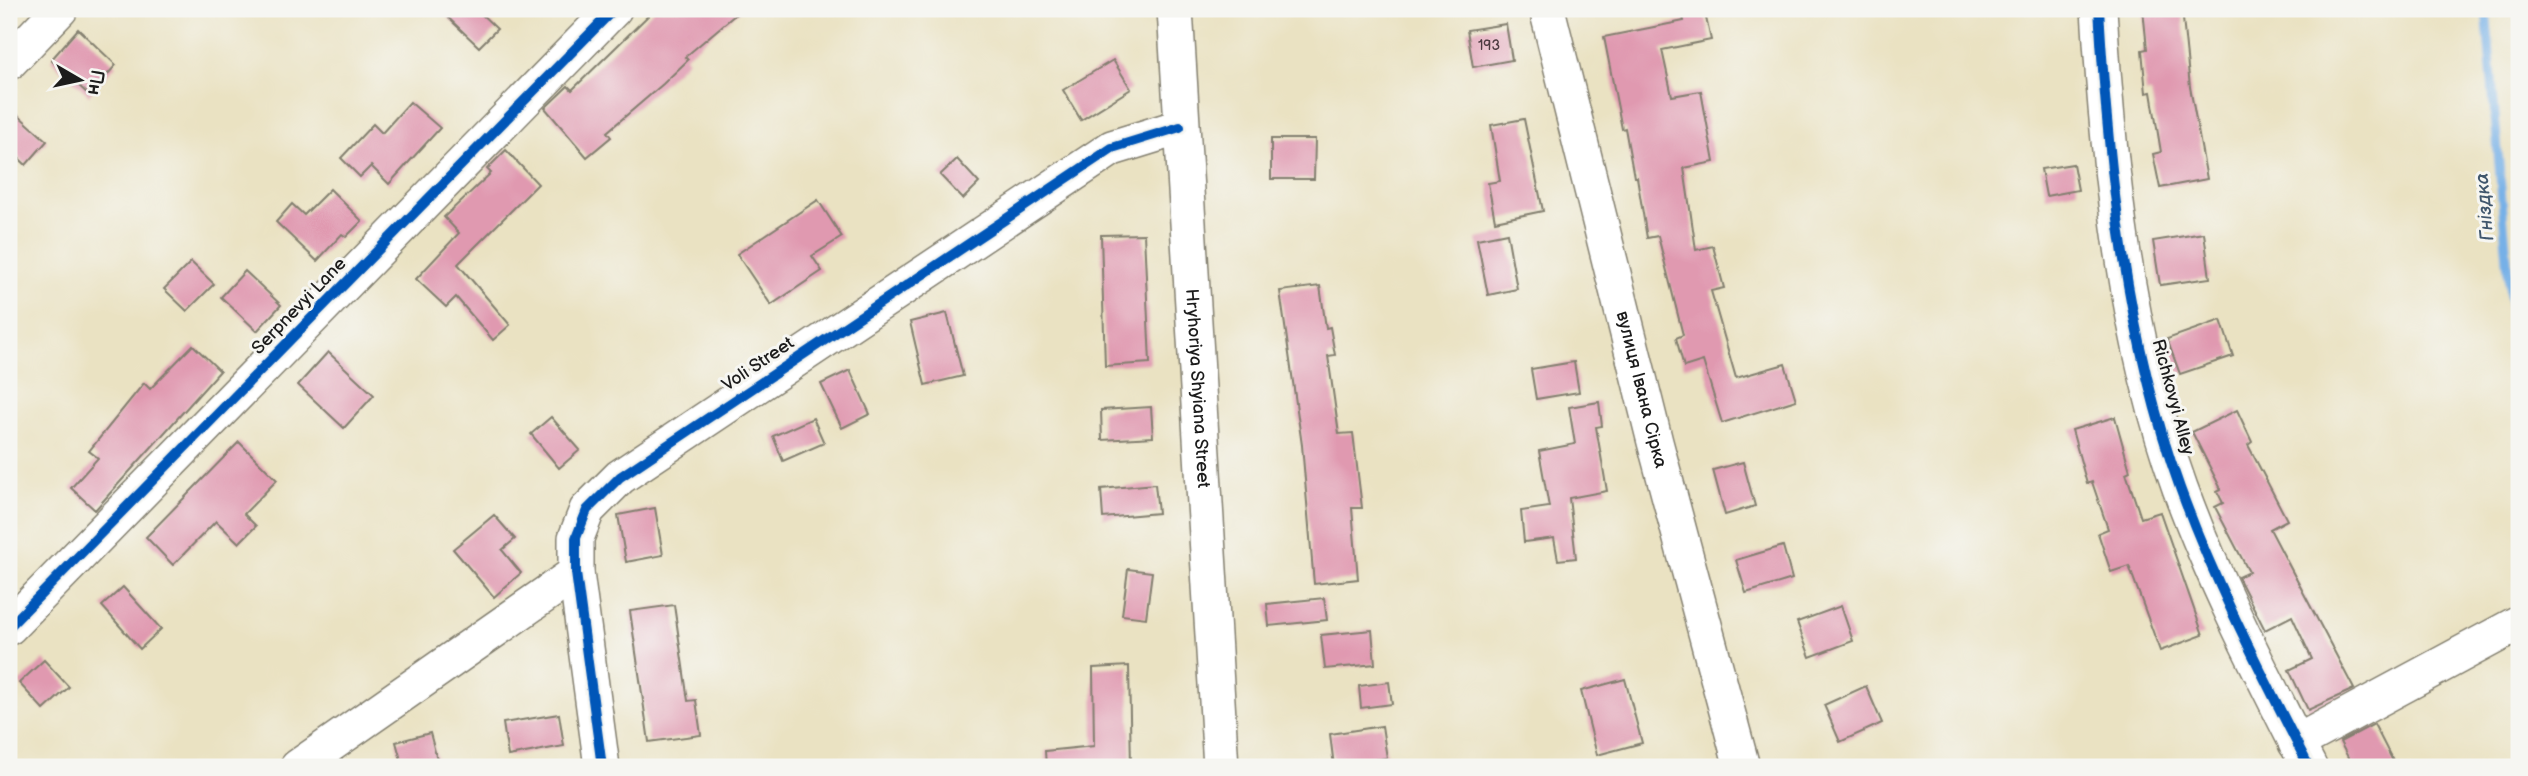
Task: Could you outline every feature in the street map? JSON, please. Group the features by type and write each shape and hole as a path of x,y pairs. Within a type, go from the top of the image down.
{"street":[{"path":"9,62 60,9"},
{"name":"Serpnevyi Lane","path":"9,627 614,9"},
{"name":"Hryhoriya Shyiana Street","path":"1175,9 1180,127 1221,767"},
{"name":"вулиця Івана Сірка","path":"1547,9 1655,442 1742,767"},
{"name":"Richkovyi Alley","path":"2099,9 2104,92 2125,254 2143,364 2180,488 2252,655 2303,755"},
{"name":"Voli Street","path":"602,767 576,573 576,538 587,510 620,477 1112,148 1180,127"},
{"path":"298,767 576,573"},
{"path":"2303,755 2519,623"}],"building":[{"path":"439,9 476,9 497,29 479,47"},
{"path":"655,9 742,9 685,57 688,60 607,132 611,137 587,157 545,108 568,86 572,90"},
{"path":"1704,9 1711,40 1662,50 1672,96 1701,91 1714,162 1684,168 1696,250 1713,246 1724,288 1711,291 1736,378 1785,364 1796,400 1722,423 1703,361 1684,367 1676,338 1683,335 1658,236 1647,238 1637,177 1634,177 1625,128 1622,129 1604,37 1684,21 1682,12"},
{"path":"2143,9 2182,9 2190,87 2207,179 2160,188 2153,154 2161,152 2151,92 2146,93 2142,50 2147,49"},
{"path":"1506,24 1512,60 1473,67 1467,30"},
{"path":"78,29 116,65 89,95 51,60"},
{"path":"1113,60 1131,89 1081,120 1063,90"},
{"path":"410,102 440,128 389,184 371,166 360,177 341,158 373,124 382,133"},
{"path":"9,107 47,141 26,165 9,149"},
{"path":"1524,119 1543,211 1495,221 1488,183 1500,181 1491,125"},
{"path":"1271,139 1315,139 1314,179 1271,179"},
{"path":"506,150 538,184 458,264 510,325 493,340 456,297 446,307 416,279 459,233 444,217 491,173 487,169"},
{"path":"957,159 979,183 963,199 940,175"},
{"path":"2073,164 2078,190 2046,196 2041,169"},
{"path":"330,189 362,221 346,237 342,234 317,261 276,222 292,204 304,215"},
{"path":"818,200 842,237 812,256 822,271 771,305 737,254"},
{"path":"1507,233 1517,289 1488,295 1477,239"},
{"path":"2204,233 2210,278 2160,285 2153,241"},
{"path":"1144,234 1150,363 1105,366 1101,235"},
{"path":"191,262 214,284 187,311 164,289"},
{"path":"245,271 281,305 257,331 221,297"},
{"path":"1320,286 1326,328 1330,327 1335,355 1328,356 1339,434 1353,433 1362,508 1352,508 1358,579 1314,584 1302,445 1280,291"},
{"path":"947,313 963,376 925,385 910,322"},
{"path":"2221,320 2233,356 2180,374 2167,339"},
{"path":"193,345 220,371 95,510 71,488 98,458 89,451 144,383 150,389"},
{"path":"328,352 374,395 344,428 298,385"},
{"path":"1574,362 1579,392 1536,399 1531,369"},
{"path":"850,370 870,414 842,428 821,384"},
{"path":"1599,402 1602,426 1596,427 1607,491 1569,498 1576,558 1558,560 1554,538 1524,542 1521,511 1549,507 1539,451 1575,444 1569,407"},
{"path":"1151,407 1153,437 1102,440 1101,410"},
{"path":"2237,410 2252,442 2248,445 2287,520 2270,529 2354,689 2308,710 2289,670 2312,659 2292,616 2265,630 2238,577 2249,572 2215,507 2223,503 2217,491 2221,489 2192,432"},
{"path":"551,417 580,450 559,468 531,434"},
{"path":"2115,417 2130,471 2126,473 2141,518 2160,512 2203,635 2160,651 2129,566 2111,572 2098,533 2108,529 2092,482 2087,484 2072,430"},
{"path":"813,418 824,443 783,461 773,436"},
{"path":"239,442 277,480 244,514 256,526 239,543 216,521 173,565 146,537"},
{"path":"1743,462 1755,506 1725,515 1713,470"},
{"path":"1155,484 1158,513 1103,518 1101,489"},
{"path":"655,508 663,555 626,562 618,515"},
{"path":"494,515 515,539 502,550 521,573 494,597 453,549"},
{"path":"1783,546 1792,579 1746,593 1736,560"},
{"path":"1128,569 1152,572 1146,618 1122,615"},
{"path":"123,587 161,629 140,649 102,606"},
{"path":"1324,598 1327,620 1269,626 1267,604"},
{"path":"674,605 688,701 696,700 701,735 649,742 630,611"},
{"path":"1841,606 1853,641 1810,657 1797,622"},
{"path":"1372,630 1375,664 1325,669 1321,635"},
{"path":"44,660 69,687 44,710 19,683"},
{"path":"1129,666 1131,767 1046,767 1045,751 1094,746 1093,668"},
{"path":"1625,679 1642,743 1597,755 1581,691"},
{"path":"1389,682 1392,704 1361,708 1359,686"},
{"path":"1866,686 1882,723 1840,742 1824,705"},
{"path":"559,714 564,746 508,756 503,723"},
{"path":"2374,724 2396,767 2353,767 2340,742"},
{"path":"1382,726 1387,758 1334,766 1330,734"},
{"path":"430,733 439,767 403,767 396,742"}],"waterway":[{"name":"Гніздка","path":"2486,9 2519,402"}],"cycle path":[{"path":"9,627 614,9"},
{"path":"2099,9 2114,190 2123,252 2133,312 2161,431 2208,559 2309,767"},
{"path":"602,767 576,573 576,538 587,510 620,477 1112,148 1180,127"}]}
